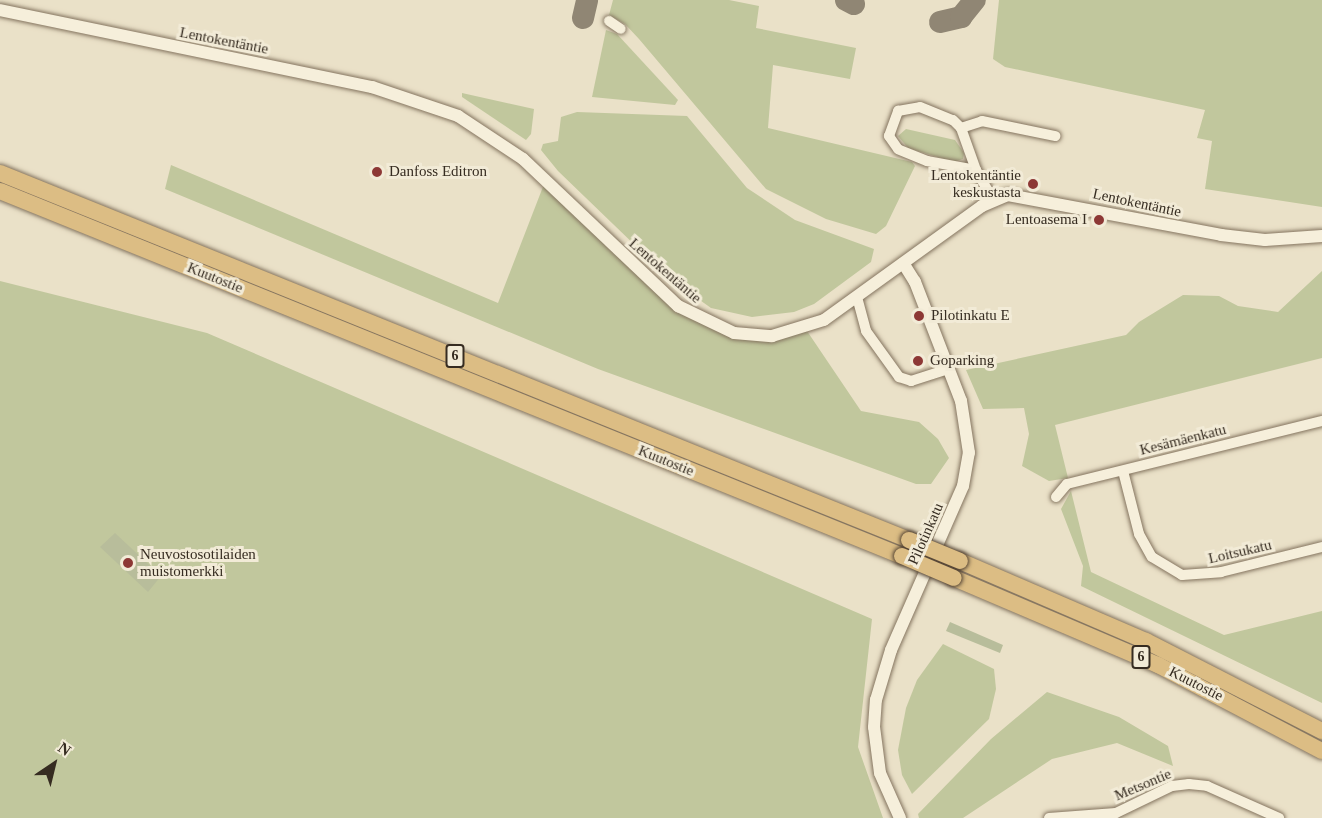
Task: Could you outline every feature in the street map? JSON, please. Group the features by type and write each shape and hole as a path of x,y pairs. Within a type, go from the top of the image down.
{"highway":[{"name":"Kuutostie","path":"0,172 960,561 1146,641 1265,699 1322,730"},
{"name":"Kuutostie","path":"0,191 954,578 1138,656 1322,751"},
{"path":"1254,714 1322,756"}],"street":[{"name":"Lentokentäntie","path":"0,10 372,87 458,116 524,159 678,306 713,326 734,333 772,336 815,324 857,297 993,200 1008,195 1033,196 1221,235 1264,240 1322,236"},
{"path":"609,21 621,29"},
{"path":"976,170 927,161 898,149 889,136 894,118 902,108 942,112 961,129 976,170 993,200"},
{"path":"961,129 982,121 1055,136"},
{"name":"Pilotinkatu","path":"900,818 880,773 875,737 876,700 891,650 963,486 969,453 966,424 949,369 903,263"},
{"path":"857,297 866,331 899,377 911,381 949,369"},
{"name":"Kesämäenkatu","path":"1056,497 1067,484 1322,421"},
{"name":"Loitsukatu","path":"1123,471 1139,534 1152,556 1182,575 1211,574 1322,547"},
{"name":"Metsontie","path":"1049,818 1116,813 1172,786 1189,784 1207,786 1279,818"}],"green space":[{"path":"613,0 729,0 759,6 756,28 856,48 850,79 773,65 768,128 912,162 915,166 886,226 876,234 826,219 766,189 639,39 625,24 609,15"},
{"path":"999,0 1322,0 1322,207 1205,189 1212,141 1197,138 1205,110 1005,67 993,59"},
{"path":"606,30 617,34 678,100 675,105 592,97"},
{"path":"462,93 534,109 531,134 526,140 462,97"},
{"path":"577,112 687,116 747,188 795,220 874,249 871,262 814,304 794,312 752,317 711,308 669,278 558,171 541,150 543,144 558,141 561,117"},
{"path":"906,129 955,140 964,153 963,159 954,162 908,148 898,136"},
{"path":"171,165 498,303 546,179 657,288 734,333 805,328 861,411 919,422 938,439 949,458 931,484 916,484 598,369 165,189"},
{"path":"1322,271 1322,358 1055,425 1068,478 1049,481 1022,466 1029,434 1024,408 983,409 966,370 1126,335 1139,322 1183,295 1219,296 1238,306 1278,312"},
{"path":"0,281 207,333 872,619 858,747 883,818 0,818"},
{"path":"1071,491 1091,572 1224,635 1322,611 1322,703 1081,586 1083,566 1061,509"},
{"path":"115,533 161,576 148,592 100,547"},
{"path":"950,622 1003,645 1000,653 946,631"},
{"path":"943,644 994,669 996,689 989,719 912,794 902,775 898,750 906,708 917,680"},
{"path":"1047,692 1119,717 1168,746 1173,766 1117,743 1052,759 963,818 919,818 918,814 991,739"}],"taxiway":[{"path":"583,18 587,0"},
{"path":"846,0 854,4"},
{"path":"940,22 961,17 975,0"}],"place":[{"name":"Danfoss Editron","path":"377,172"},
{"name":"Lentokentäntie keskustasta","path":"1033,184"},
{"name":"Lentoasema I","path":"1099,220"},
{"name":"Pilotinkatu E","path":"919,316"},
{"name":"Goparking","path":"918,361"},
{"name":"Neuvostosotilaiden muistomerkki","path":"128,563"}]}
